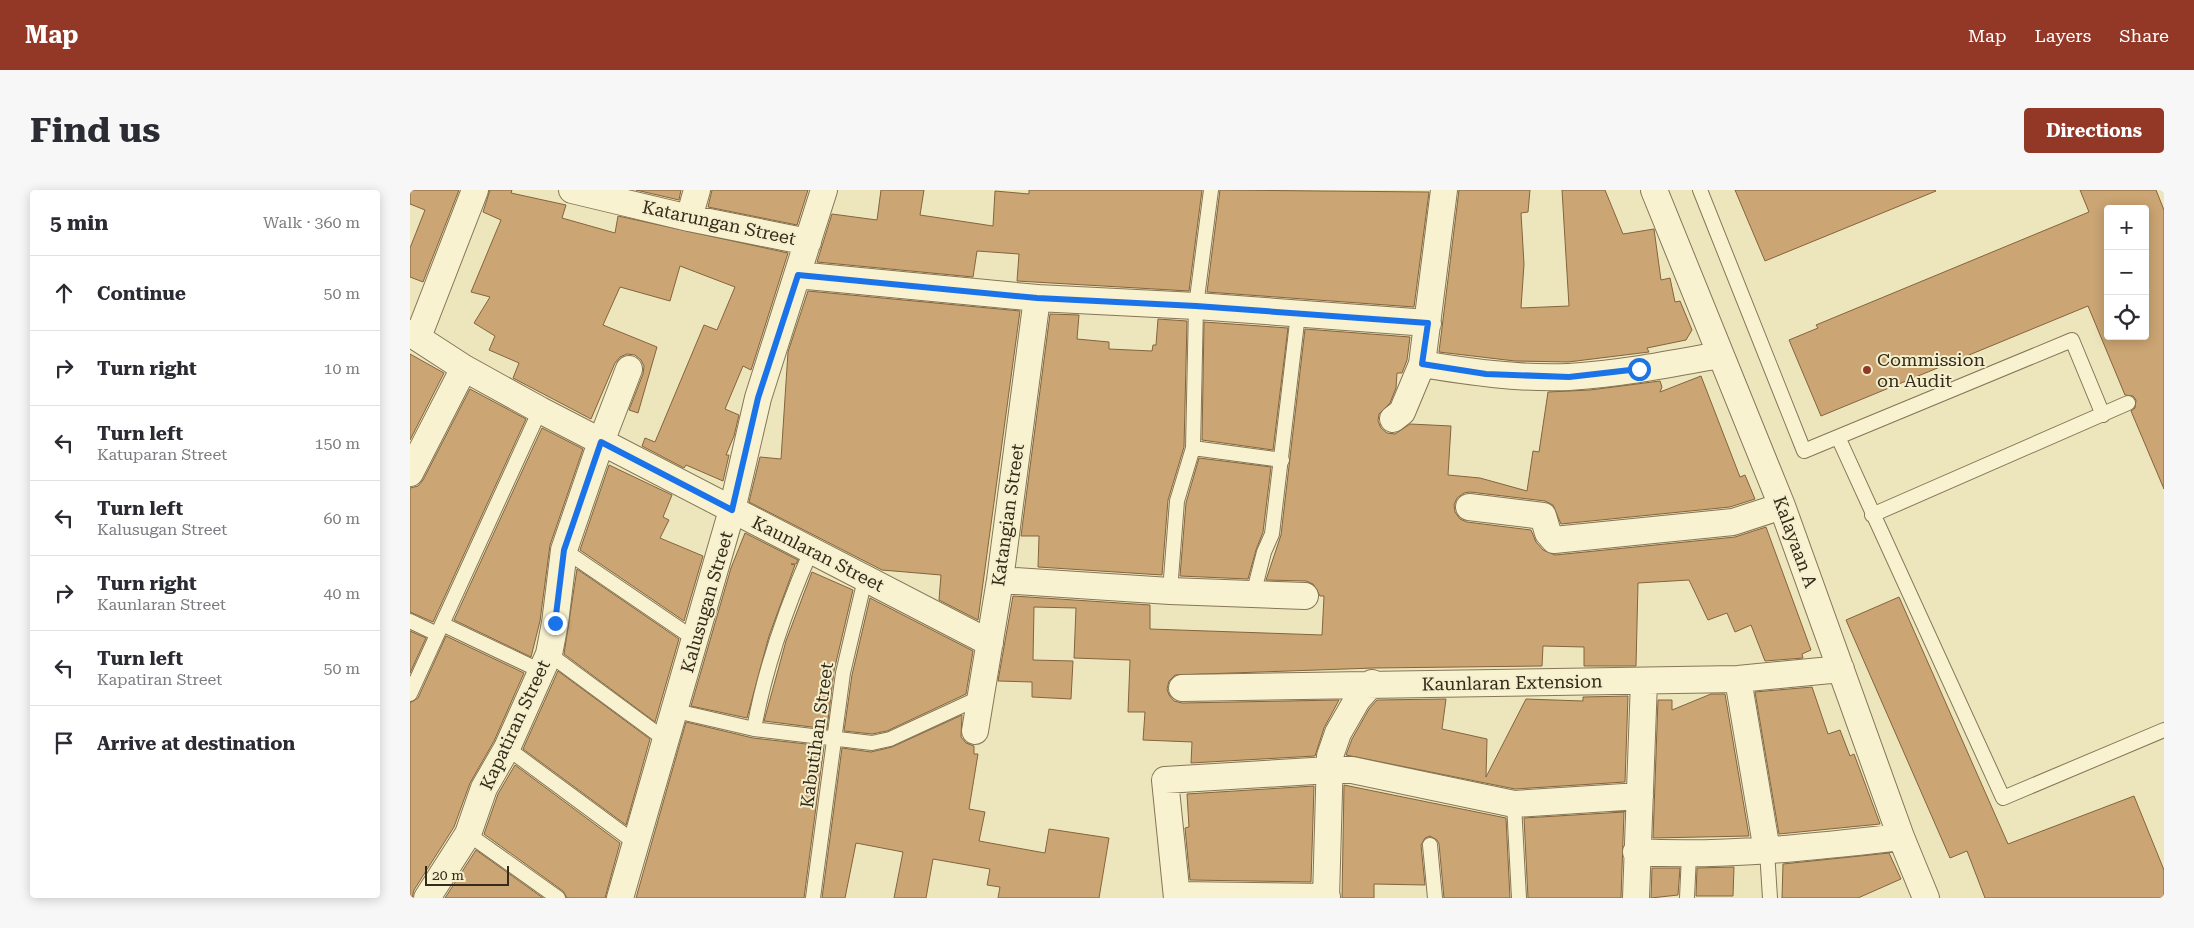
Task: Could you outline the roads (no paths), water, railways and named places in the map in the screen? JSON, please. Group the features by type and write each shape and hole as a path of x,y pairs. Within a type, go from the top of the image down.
{"street":[{"path":"414,335 475,190"},
{"path":"689,218 697,190"},
{"name":"Kalusugan Street","path":"620,898 676,711 732,510 758,398 824,190"},
{"path":"1393,418 1402,412 1422,364 1444,190"},
{"name":"Kalayaan A","path":"1654,190 1782,506 1926,898"},
{"name":"Katarungan Street","path":"575,191 689,218 808,242"},
{"path":"798,275 1037,298 1196,306 1428,323"},
{"name":"Katangian Street","path":"975,731 1000,580 1037,298"},
{"name":"Kaunlaran Street","path":"414,335 464,368 540,410 990,643"},
{"path":"1422,364 1486,374 1569,377 1639,369 1720,355"},
{"path":"410,473 464,368"},
{"name":"Kapatiran Street","path":"426,898 468,834 484,788 507,748 545,662 555,623 564,550 601,442 629,369"},
{"path":"1468,507 1543,516 1548,533 1554,540 1733,522 1782,506"},
{"path":"1000,580 1170,591 1305,596"},
{"name":"Kaunlaran Extension","path":"1182,688 1372,683 1468,685 1738,679 1841,668"},
{"path":"1738,679 1767,851"},
{"path":"1636,898 1636,852 1644,681"},
{"path":"1372,683 1357,700 1338,733 1330,756 1330,770 1326,897 1177,896 1165,780 1330,770 1352,770 1514,804 1640,796"},
{"path":"1636,852 1689,855 1799,850 1902,837"}],"lane":[{"path":"1170,591 1177,501 1193,448 1196,306 1212,190"},
{"path":"1700,190 1804,451 2072,340 2102,415"},
{"path":"1253,595 1264,552 1272,534 1298,314"},
{"path":"1872,515 2128,403"},
{"path":"410,694 540,410"},
{"path":"1838,437 1872,515 2003,798 2164,730"},
{"path":"1193,448 1282,460"},
{"path":"564,550 696,640"},
{"path":"754,729 770,661 785,615 794,590 812,552"},
{"name":"Kabutihan Street","path":"814,898 843,673 865,579"},
{"path":"410,621 545,662 667,741"},
{"path":"676,711 754,729 834,740 881,742 981,697"},
{"path":"507,748 637,844"},
{"path":"1514,804 1519,898"},
{"path":"468,834 558,898"},
{"path":"1430,845 1435,898"},
{"path":"1767,851 1770,898"},
{"path":"1686,898 1689,855"}],"place":[{"name":"Commission on Audit","path":"1867,370"}]}
